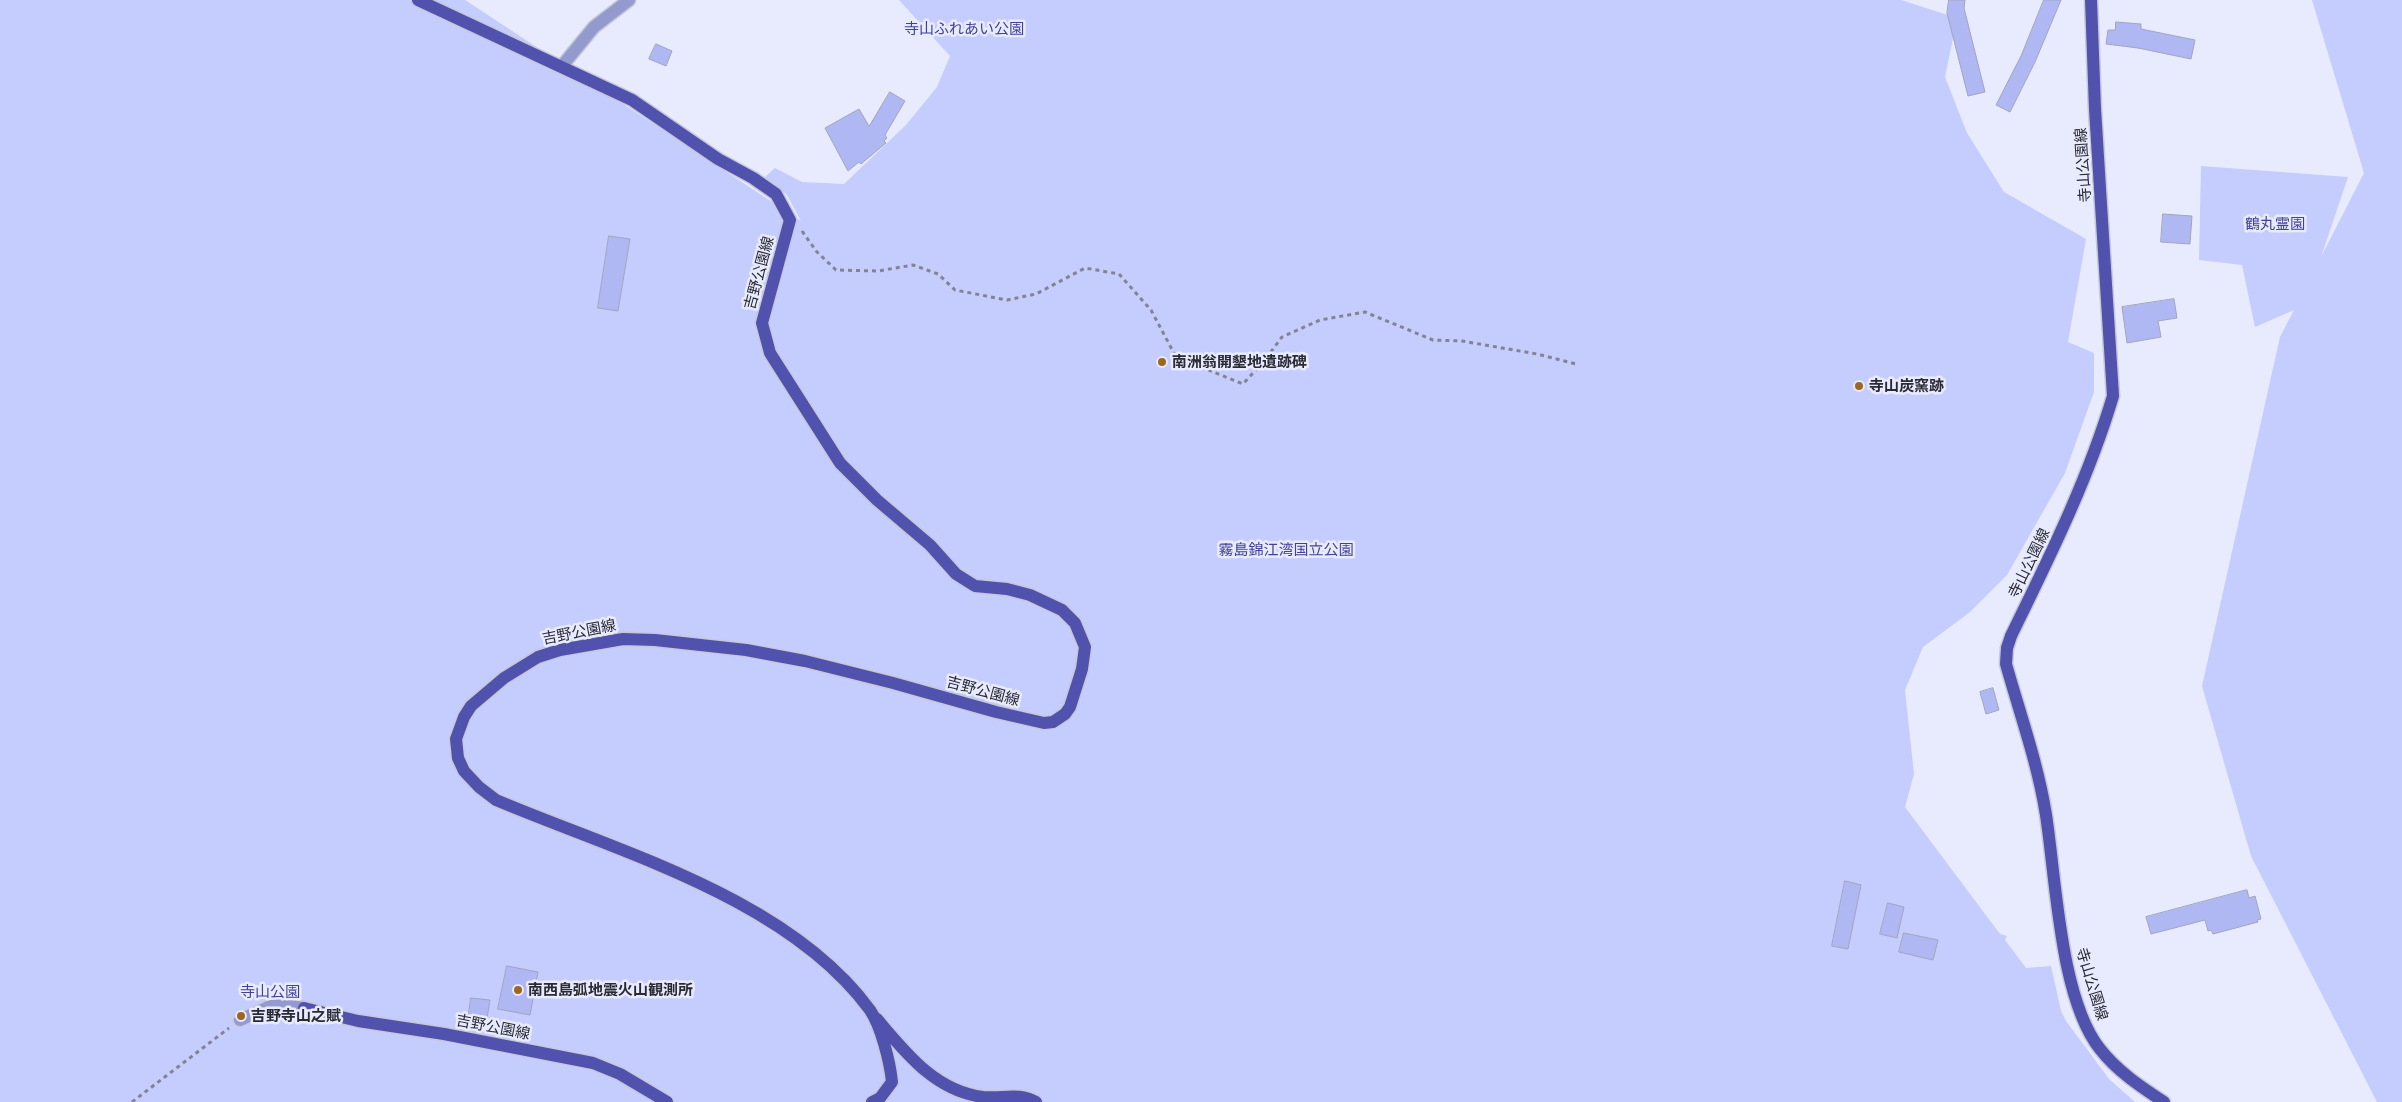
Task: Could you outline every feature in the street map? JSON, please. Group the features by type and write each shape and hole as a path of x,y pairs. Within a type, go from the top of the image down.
{"main road":[{"name":"吉野公園線","path":"418,0 632,100 718,159 754,178 776,194 790,220 762,323 770,353 840,463 877,500 930,545 956,574 974,586 1030,595 1054,605 1075,623 1082,635 1085,647 1082,669 1070,707 1065,714 1053,722 1044,723 996,712 893,683 804,661 746,650 655,640 623,639 560,650 538,657 493,686 471,706 464,718 456,739 458,758 464,771 496,800 686,876 794,936 831,967 871,1011 889,1059 892,1082 880,1098 872,1102"},
{"name":"寺山公園線","path":"2091,0 2095,109 2113,396 2067,521 2011,636 2007,648 2006,664 2040,786 2066,964 2084,1023 2099,1049 2122,1072 2164,1102"},
{"name":"吉野公園線","path":"304,1008 358,1021 444,1034 593,1063 620,1074 667,1102"},
{"path":"871,1011 913,1061 946,1087 983,1097 1026,1096 1036,1102"}],"street":[{"path":"562,66 594,27 628,0"},
{"path":"240,1020 275,1004 304,1008"}],"path":[{"path":"796,223 817,252 836,270 878,271 914,265 938,274 955,290 1007,300 1036,294 1085,268 1120,274 1151,310 1176,357 1243,384 1282,337 1320,320 1365,312 1433,340 1462,340 1537,354 1576,364"},
{"path":"132,1102 240,1020"}],"green space":[{"name":"霧島錦江湾国立公園","path":"0,0 465,0 801,221 787,195 765,177 775,168 802,182 844,184 906,125 937,87 950,56 899,0 1901,0 1957,18 1945,77 1967,133 2004,192 2086,239 2068,342 2094,353 2094,392 2065,473 2007,575 1970,612 1923,647 1905,690 1914,774 1905,807 2000,934 2007,936 2005,940 2026,968 2051,966 2061,1011 2066,1021 2109,1079 2135,1102 0,1102"},
{"name":"鶴丸霊園","path":"2312,0 2402,0 2402,1102 2377,1102 2251,856 2202,686 2280,337 2294,310 2255,327 2242,265 2199,260 2201,166 2348,177 2321,257 2364,173"}],"building":[{"path":"1949,0 1965,0 1964,8 1985,92 1968,96 1947,13"},
{"path":"2044,0 2061,0 2035,62 2010,112 1996,105 2021,56"},
{"path":"2116,22 2141,24 2141,29 2195,40 2191,59 2138,48 2106,44 2108,30 2115,30"},
{"path":"656,44 672,51 666,66 649,59"},
{"path":"890,92 905,101 885,135 887,138 884,141 886,143 861,164 859,162 848,171 825,128 859,109 869,126"},
{"path":"2163,214 2192,216 2190,244 2161,242"},
{"path":"609,236 630,239 618,311 598,308"},
{"path":"2174,299 2177,318 2158,321 2161,337 2127,343 2122,307"},
{"path":"1993,688 1999,710 1986,714 1980,692"},
{"path":"1845,881 1861,885 1848,949 1832,946"},
{"path":"2247,890 2249,898 2255,896 2261,919 2257,920 2258,922 2213,934 2211,930 2208,931 2205,920 2151,934 2146,917"},
{"path":"1888,903 1904,907 1897,938 1880,934"},
{"path":"1904,933 1938,940 1933,960 1899,952"},
{"name":"南西島弧地震火山観測所","path":"507,966 538,972 530,1015 498,1009"},
{"path":"471,998 490,1000 486,1024 468,1021"}],"place":[{"name":"南洲翁開墾地遺跡碑","path":"1162,362"},
{"name":"寺山炭窯跡","path":"1859,386"},
{"name":"南西島弧地震火山観測所","path":"518,990"},
{"name":"吉野寺山之賦","path":"241,1016"}],"park label":[{"name":"寺山ふれあい公園","path":"964,29"},
{"name":"寺山公園","path":"270,992"}]}
